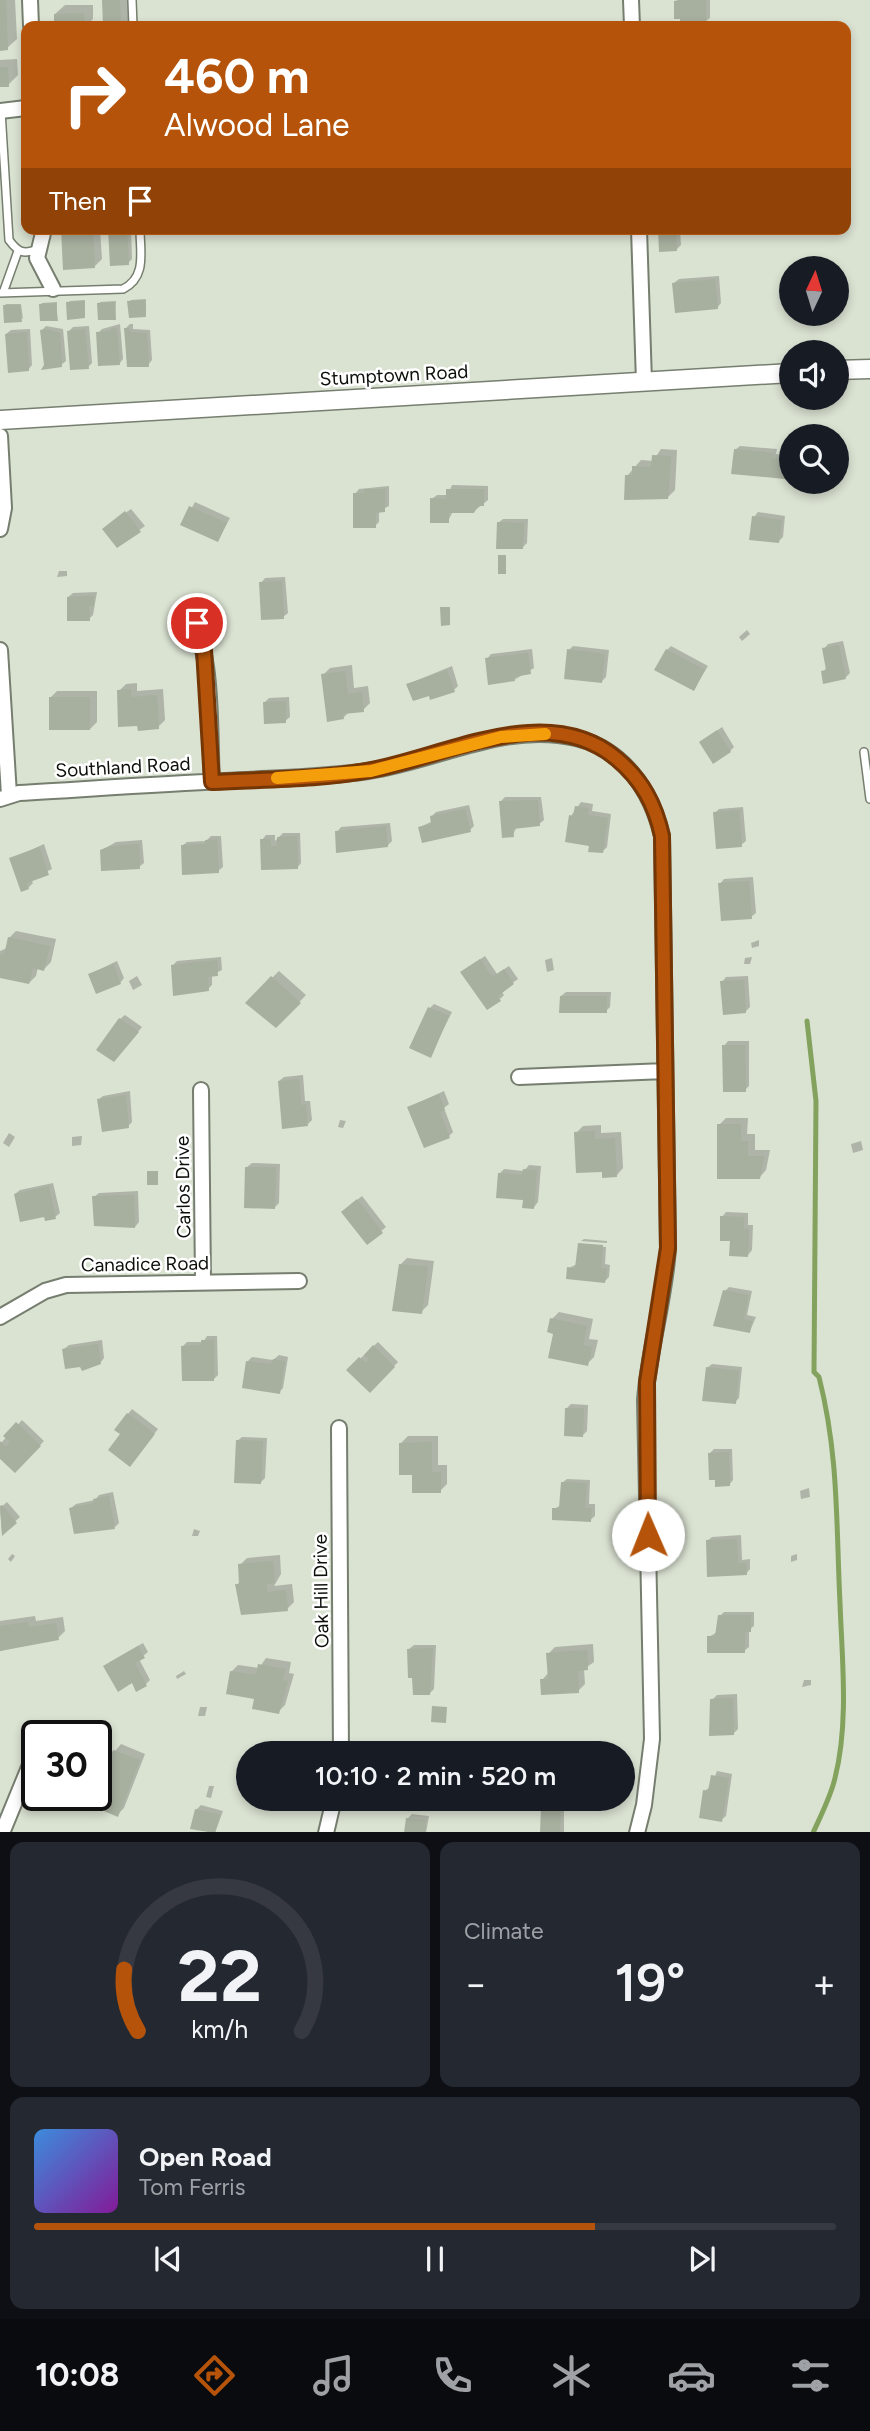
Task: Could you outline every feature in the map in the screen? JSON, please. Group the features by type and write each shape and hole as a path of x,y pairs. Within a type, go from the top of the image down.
{"street":[{"path":"30,0 31,21"},
{"path":"631,0 632,21"},
{"path":"1,111 21,109"},
{"path":"44,235 37,258 53,289"},
{"path":"639,235 644,382"},
{"path":"849,370 870,369"},
{"name":"Stumptown Road","path":"0,420 779,374"},
{"path":"0,436 4,508 0,529"},
{"path":"184,608 197,623 204,650 212,782"},
{"path":"0,650 5,797"},
{"name":"Southland Road","path":"5,797 371,771 459,747 527,734 578,738 612,755 642,784 657,816 662,836 666,1272 651,1346 645,1399 652,1739 644,1805 636,1832"},
{"path":"519,1077 665,1071"},
{"name":"Carlos Drive","path":"201,1090 203,1282"},
{"name":"Canadice Road","path":"0,1317 46,1291 66,1285 299,1281"},
{"name":"Oak Hill Drive","path":"339,1428 341,1741"},
{"path":"2,1832 21,1786"},
{"path":"326,1832 331,1811"}],"lane":[{"path":"132,0 133,21"},
{"path":"1,111 9,240 18,251 26,254 38,250"},
{"path":"18,251 2,293 53,289 104,291 133,284 141,265 140,235"},
{"path":"864,752 870,799"}],"building":[{"path":"0,0 6,0 8,50 0,51"},
{"path":"102,0 120,0 121,21 103,21"},
{"path":"706,0 706,21 674,19 674,1"},
{"path":"84,13 85,21 54,21 54,14"},
{"path":"0,67 8,67 9,87 0,87"},
{"path":"61,235 93,235 95,268 63,270"},
{"path":"108,235 127,235 129,265 110,266"},
{"path":"658,235 676,235 677,251 659,252"},
{"path":"715,279 718,309 675,313 672,283"},
{"path":"145,300 146,317 129,318 127,301"},
{"path":"84,301 85,318 67,320 66,302"},
{"path":"115,302 116,320 98,320 97,303"},
{"path":"56,303 58,321 40,321 39,304"},
{"path":"3,305 20,305 22,322 4,323"},
{"path":"111,328 116,328 117,331 120,365 98,366 96,332 111,331"},
{"path":"124,328 129,328 130,332 147,333 149,367 127,367"},
{"path":"85,329 89,369 70,370 67,331"},
{"path":"40,330 60,333 62,367 41,370 44,365"},
{"path":"27,332 29,371 8,373 5,334"},
{"path":"734,449 773,453 773,458 779,459 779,478 731,474"},
{"path":"652,455 671,456 668,499 624,500 625,475 632,475 632,466 651,467"},
{"path":"364,489 385,489 385,512 376,513 376,528 353,528 353,493 364,493"},
{"path":"446,489 484,489 484,506 478,506 474,513 449,513 449,523 430,523 430,498 446,499"},
{"path":"189,506 227,523 218,542 180,525"},
{"path":"125,511 141,532 117,548 102,529"},
{"path":"752,516 782,520 779,543 749,540"},
{"path":"497,522 524,523 523,549 496,549"},
{"path":"498,555 506,555 506,574 498,574"},
{"path":"282,581 284,619 261,620 259,582"},
{"path":"94,596 94,606 89,606 90,621 67,621 67,597"},
{"path":"440,607 450,607 450,625 441,626"},
{"path":"839,645 846,679 823,684 821,671 826,670 822,648"},
{"path":"567,649 605,654 602,683 564,679"},
{"path":"666,649 705,670 694,691 654,670"},
{"path":"528,653 531,674 514,677 515,681 488,685 485,658"},
{"path":"447,670 455,692 430,700 429,696 413,701 406,684"},
{"path":"345,671 348,694 362,692 364,712 343,714 344,719 327,722 321,674"},
{"path":"131,689 131,697 157,695 159,729 138,731 137,726 118,727 117,690"},
{"path":"49,697 90,697 90,730 49,730"},
{"path":"286,701 286,723 264,724 263,702"},
{"path":"717,730 731,752 713,764 699,742"},
{"path":"538,800 540,826 513,829 514,837 502,838 499,801"},
{"path":"575,806 589,808 588,815 608,818 603,853 588,852 589,846 565,842 569,815 573,816"},
{"path":"465,809 471,832 422,843 418,827 431,824 430,816"},
{"path":"739,810 742,847 716,849 713,812"},
{"path":"386,826 388,847 336,853 335,831"},
{"path":"297,836 298,869 261,870 260,839 271,839 271,846 277,846 277,837"},
{"path":"217,839 219,873 182,875 181,845 205,844 205,840"},
{"path":"139,844 140,869 101,871 100,850 110,846"},
{"path":"39,847 49,875 27,883 29,889 21,892 9,858"},
{"path":"749,881 752,919 721,921 718,883"},
{"path":"8,937 50,946 44,971 33,968 29,984 0,978 0,954 4,955"},
{"path":"480,959 492,977 504,969 514,984 498,996 501,1001 487,1010 460,972"},
{"path":"217,960 218,976 208,977 209,991 173,996 171,965"},
{"path":"113,964 121,984 96,994 88,974"},
{"path":"271,976 301,1003 276,1028 245,1003"},
{"path":"744,980 746,1013 723,1015 720,981"},
{"path":"560,996 607,996 607,1013 559,1013"},
{"path":"428,1007 449,1016 431,1058 409,1048"},
{"path":"119,1018 139,1032 114,1062 96,1050"},
{"path":"722,1045 745,1045 746,1092 723,1092"},
{"path":"299,1079 301,1105 306,1104 308,1126 282,1129 278,1081"},
{"path":"439,1094 445,1110 440,1112 450,1138 424,1148 407,1107"},
{"path":"126,1095 129,1128 102,1132 97,1099"},
{"path":"717,1124 741,1124 741,1141 748,1141 748,1156 764,1156 760,1179 717,1179"},
{"path":"595,1131 595,1139 615,1138 617,1177 602,1178 602,1172 576,1173 574,1132"},
{"path":"245,1167 276,1167 275,1209 244,1208"},
{"path":"523,1169 537,1170 534,1209 522,1208 523,1200 496,1198 498,1173 522,1175"},
{"path":"147,1171 158,1171 158,1185 147,1185"},
{"path":"49,1186 56,1219 45,1221 44,1217 20,1222 14,1194"},
{"path":"134,1195 135,1228 94,1226 92,1196"},
{"path":"357,1199 383,1233 367,1245 341,1212"},
{"path":"720,1216 744,1217 744,1229 749,1229 748,1257 729,1256 730,1241 720,1241"},
{"path":"578,1243 603,1245 601,1268 607,1269 605,1283 566,1279 567,1267 575,1268"},
{"path":"399,1264 428,1267 422,1314 392,1311"},
{"path":"723,1290 749,1295 744,1319 752,1321 750,1333 713,1326"},
{"path":"550,1318 587,1326 583,1345 592,1347 588,1366 548,1358 553,1334 547,1332"},
{"path":"201,1340 214,1340 214,1381 182,1381 181,1346 201,1345"},
{"path":"98,1344 101,1364 82,1371 80,1367 65,1369 62,1349"},
{"path":"373,1345 395,1367 370,1393 346,1370 359,1357 366,1363 369,1359 364,1355"},
{"path":"273,1359 285,1361 280,1394 242,1388 246,1361 271,1364"},
{"path":"706,1367 739,1371 736,1404 702,1401"},
{"path":"565,1408 584,1408 583,1437 564,1436"},
{"path":"127,1413 155,1434 130,1467 108,1450 120,1434 114,1430"},
{"path":"16,1422 41,1446 15,1473 0,1459 0,1441 6,1447 10,1442 3,1436"},
{"path":"236,1440 263,1441 261,1484 234,1483"},
{"path":"432,1442 432,1472 441,1472 441,1493 412,1493 412,1475 399,1475 399,1443"},
{"path":"729,1452 730,1486 715,1487 715,1480 709,1480 708,1453"},
{"path":"561,1482 587,1483 585,1508 592,1508 591,1522 552,1520 552,1508 559,1508"},
{"path":"109,1496 115,1529 74,1534 69,1508 94,1503 93,1499"},
{"path":"2,1505 17,1523 2,1536 0,1506"},
{"path":"737,1539 738,1563 746,1563 747,1575 707,1577 706,1540"},
{"path":"273,1561 275,1583 267,1584 267,1592 286,1590 288,1611 241,1615 235,1584 239,1584 238,1564"},
{"path":"718,1615 751,1615 751,1632 745,1632 745,1653 707,1653 707,1636 715,1636"},
{"path":"28,1622 29,1627 56,1623 59,1640 0,1651 0,1626"},
{"path":"138,1646 145,1658 135,1663 147,1686 136,1692 132,1683 118,1692 103,1666"},
{"path":"433,1648 430,1695 413,1695 412,1678 408,1678 407,1649"},
{"path":"587,1650 588,1670 578,1671 579,1693 541,1695 540,1679 548,1679 546,1653"},
{"path":"258,1664 285,1669 283,1680 288,1681 279,1714 252,1709 254,1699 226,1694 230,1671 256,1675"},
{"path":"733,1698 734,1735 709,1736 710,1699"},
{"path":"432,1706 447,1707 446,1723 431,1722"},
{"path":"113,1750 140,1760 118,1817 104,1811 112,1811"},
{"path":"711,1775 729,1778 722,1822 699,1818 703,1790 708,1791"},
{"path":"195,1809 220,1815 215,1832 190,1829"},
{"path":"541,1811 561,1811 560,1832 540,1832"},
{"path":"406,1818 426,1820 425,1832 404,1832"}],"waterway":[{"path":"807,1021 816,1101 814,1372 819,1377 833,1462 844,1691 842,1735 835,1778 813,1832"}],"slow traffic":[{"path":"277,778 371,771 501,737 545,734"}],"route":[{"path":"197,623 204,650 212,782 371,771 501,737 555,734 578,738 612,755 642,784 651,800 662,836 668,1248 662,1297 652,1336 645,1399 648,1535"}]}
